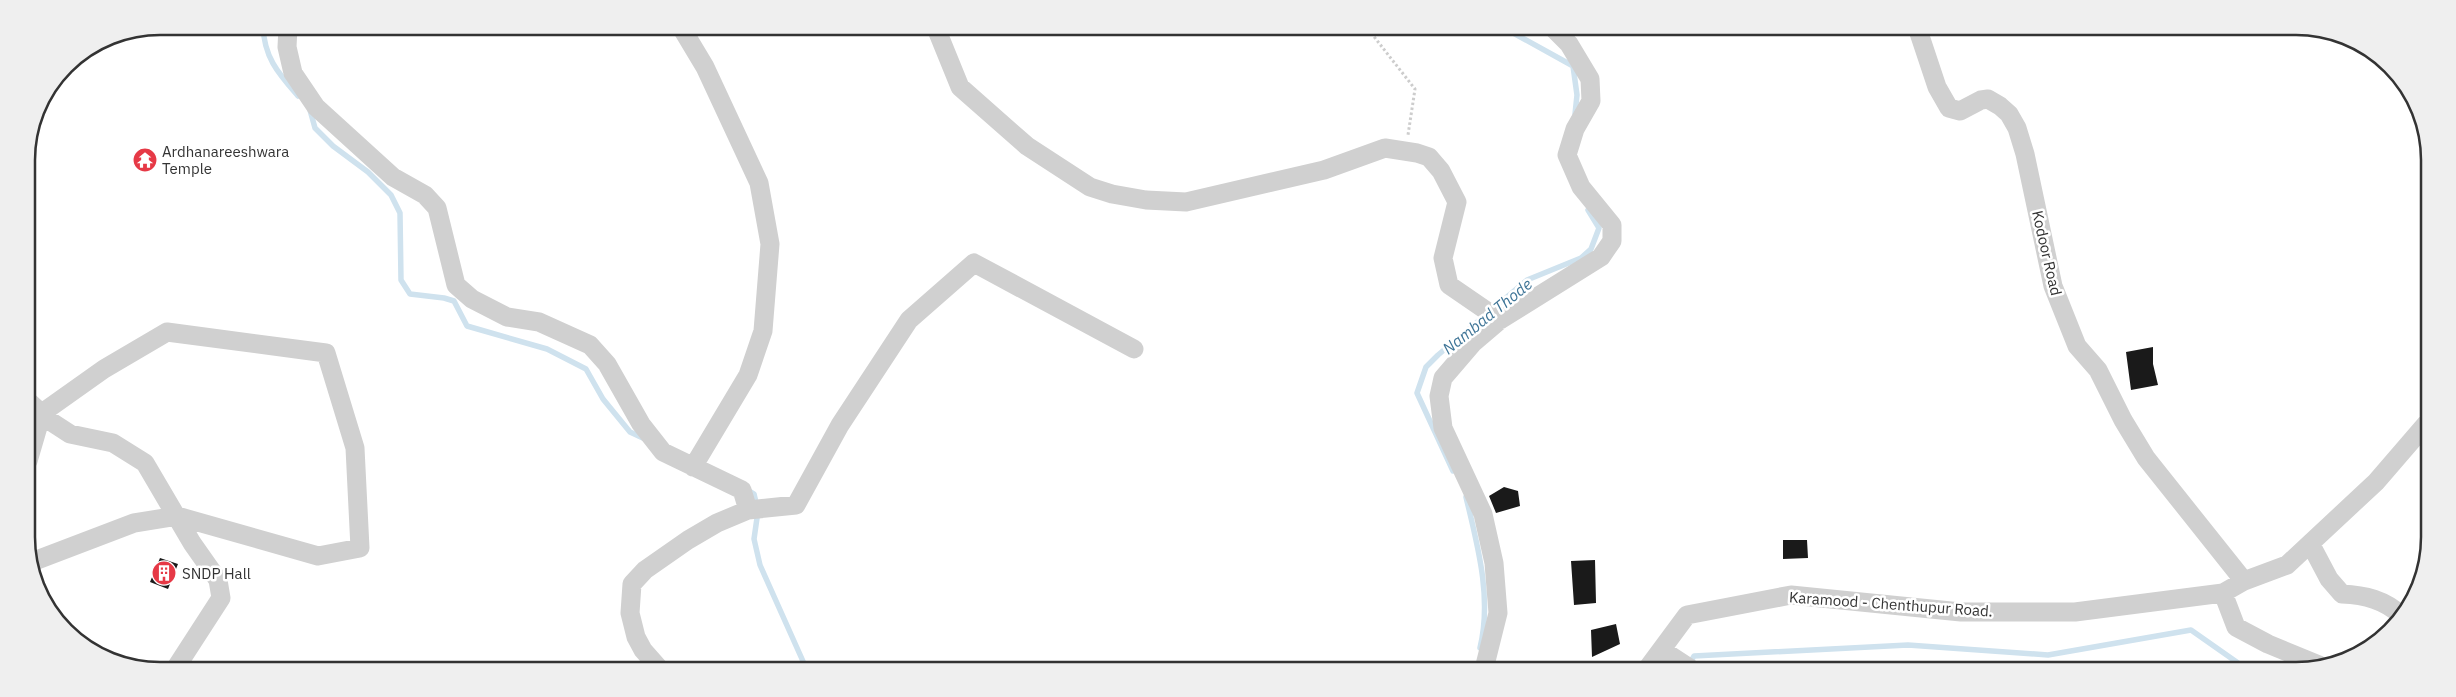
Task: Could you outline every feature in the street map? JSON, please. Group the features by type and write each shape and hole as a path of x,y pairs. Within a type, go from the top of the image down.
{"street":[{"path":"288,35 287,47 293,74 316,107 393,177 425,195 437,208 456,285 472,299 507,317 539,322 558,328 590,345 608,364 641,424 663,452 742,490 748,510"},
{"path":"686,35 705,67 759,183 770,244 763,331 748,375 693,467"},
{"path":"939,35 960,87 1027,146 1090,187 1112,194 1165,202 1186,202 1324,170 1385,148 1406,150 1429,158 1448,181 1457,202 1443,258 1449,285 1500,320"},
{"path":"1486,662 1498,613 1494,563 1483,514 1443,428 1439,396 1443,378 1473,343 1500,320 1601,257 1612,241 1612,224 1581,186 1567,155 1575,129 1591,101 1590,79 1569,44 1560,35"},
{"name":"Kodoor Road","path":"1920,35 1936,87 1949,108 1960,111 1981,100 1988,99 2009,114 2025,154 2053,286 2077,346 2098,370 2123,420 2146,458 2244,581"},
{"path":"654,662 643,650 634,630 629,601 632,584 636,578 655,562 688,540 730,518 748,510 796,505 840,426 909,320 974,262 1134,350"},
{"path":"37,560 134,523 177,516 318,556 360,548 356,448 326,353 167,332 35,407 50,421 70,434 114,443 145,463 177,516 205,564 218,580 221,598 180,662"},
{"name":"Karamood - Chenthupur Road.","path":"1653,662 1687,615 1791,595 1961,612 2075,612 2222,593 2244,581 2287,565 2311,545 2376,482 2421,430"},
{"path":"2311,545 2329,579 2342,594 2359,595 2386,603 2396,611"},
{"path":"2222,593 2236,627 2268,644 2310,661"},
{"path":"1662,650 1680,662"}],"path":[{"path":"1373,35 1415,90 1406,150"}],"building":[{"path":"2153,347 2153,364 2158,385 2131,390 2126,352"},
{"path":"1504,487 1518,491 1520,506 1496,513 1489,496"},
{"path":"1783,540 1807,540 1808,558 1783,559"},
{"name":"SNDP Hall","path":"160,558 178,564 168,589 150,582"},
{"path":"1595,560 1596,603 1574,605 1571,561"},
{"path":"1616,624 1620,644 1592,657 1591,630"}],"waterway":[{"path":"264,35 266,47 274,65 298,96"},
{"name":"Nambad Thode","path":"1517,35 1573,66 1577,95 1575,114"},
{"path":"310,110 315,128 333,146 368,172 391,195 400,213 401,280 410,294 454,301 467,326 547,349 586,369 603,399 630,432 645,439"},
{"name":"Nambad Thode","path":"1453,471 1417,393 1426,367 1527,280 1581,258 1591,249 1599,228 1588,210"},
{"path":"746,489 754,494 758,511 754,539 760,565 803,662"},
{"name":"Nambad Thode","path":"1466,497 1479,554 1484,591 1485,610 1480,648"},
{"path":"1691,662 1694,656 1908,645 2048,655 2191,630 2237,662"}],"place":[{"name":"Ardhanareeshwara Temple","path":"145,160"},
{"name":"SNDP Hall","path":"164,573"}]}
